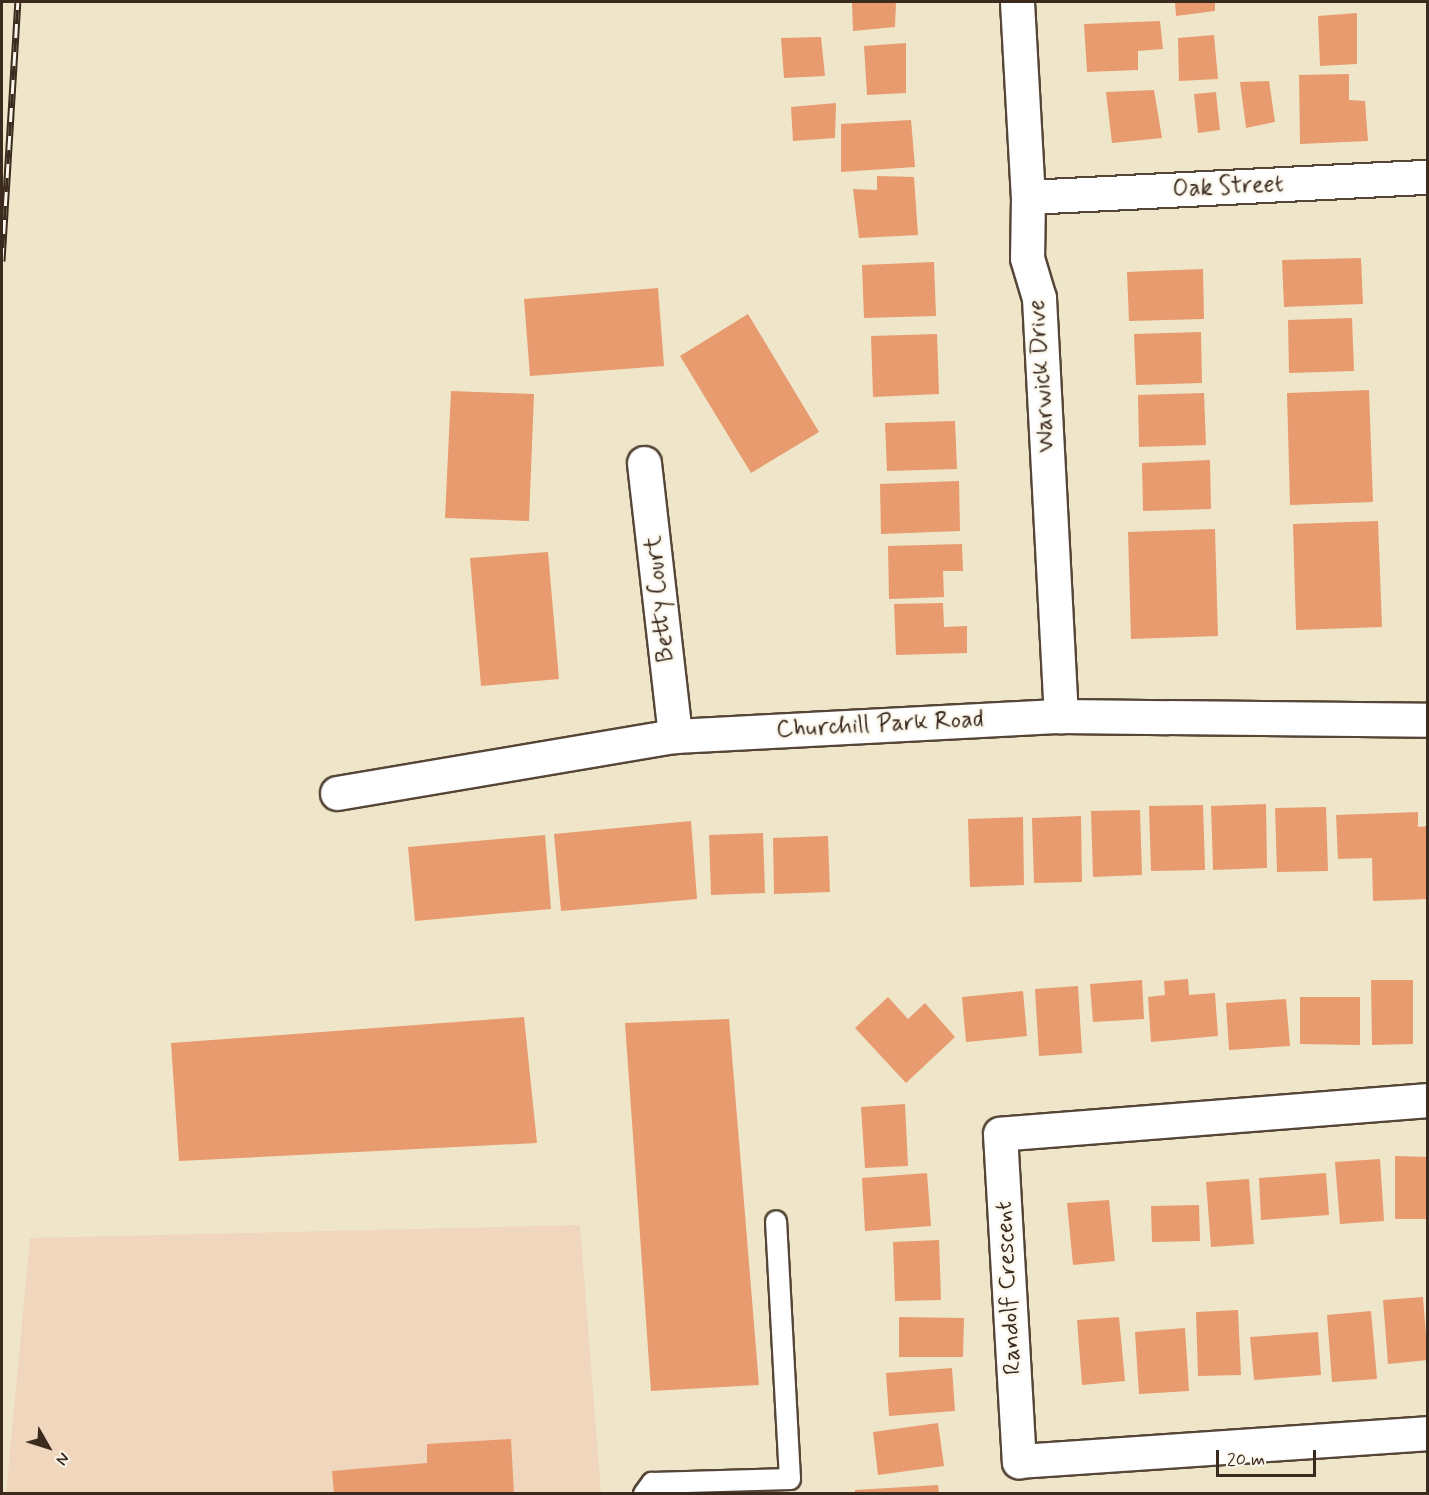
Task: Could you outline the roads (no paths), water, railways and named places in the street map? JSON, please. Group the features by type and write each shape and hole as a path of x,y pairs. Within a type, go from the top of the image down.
{"street":[{"name":"Warwick Drive","path":"1017,2 1029,197 1027,258 1039,298 1062,716"},
{"name":"Oak Street","path":"1029,197 1428,177"},
{"name":"Betty Court","path":"644,463 675,736"},
{"name":"Churchill Park Road","path":"337,793 675,736 1062,716 1428,720"},
{"name":"Randolf Crescent","path":"1428,1100 1000,1134 1019,1461 1428,1433"}],"lane":[{"path":"644,1494 652,1483 790,1479 776,1221"}],"railway":[{"path":"2,261 18,2"}]}
